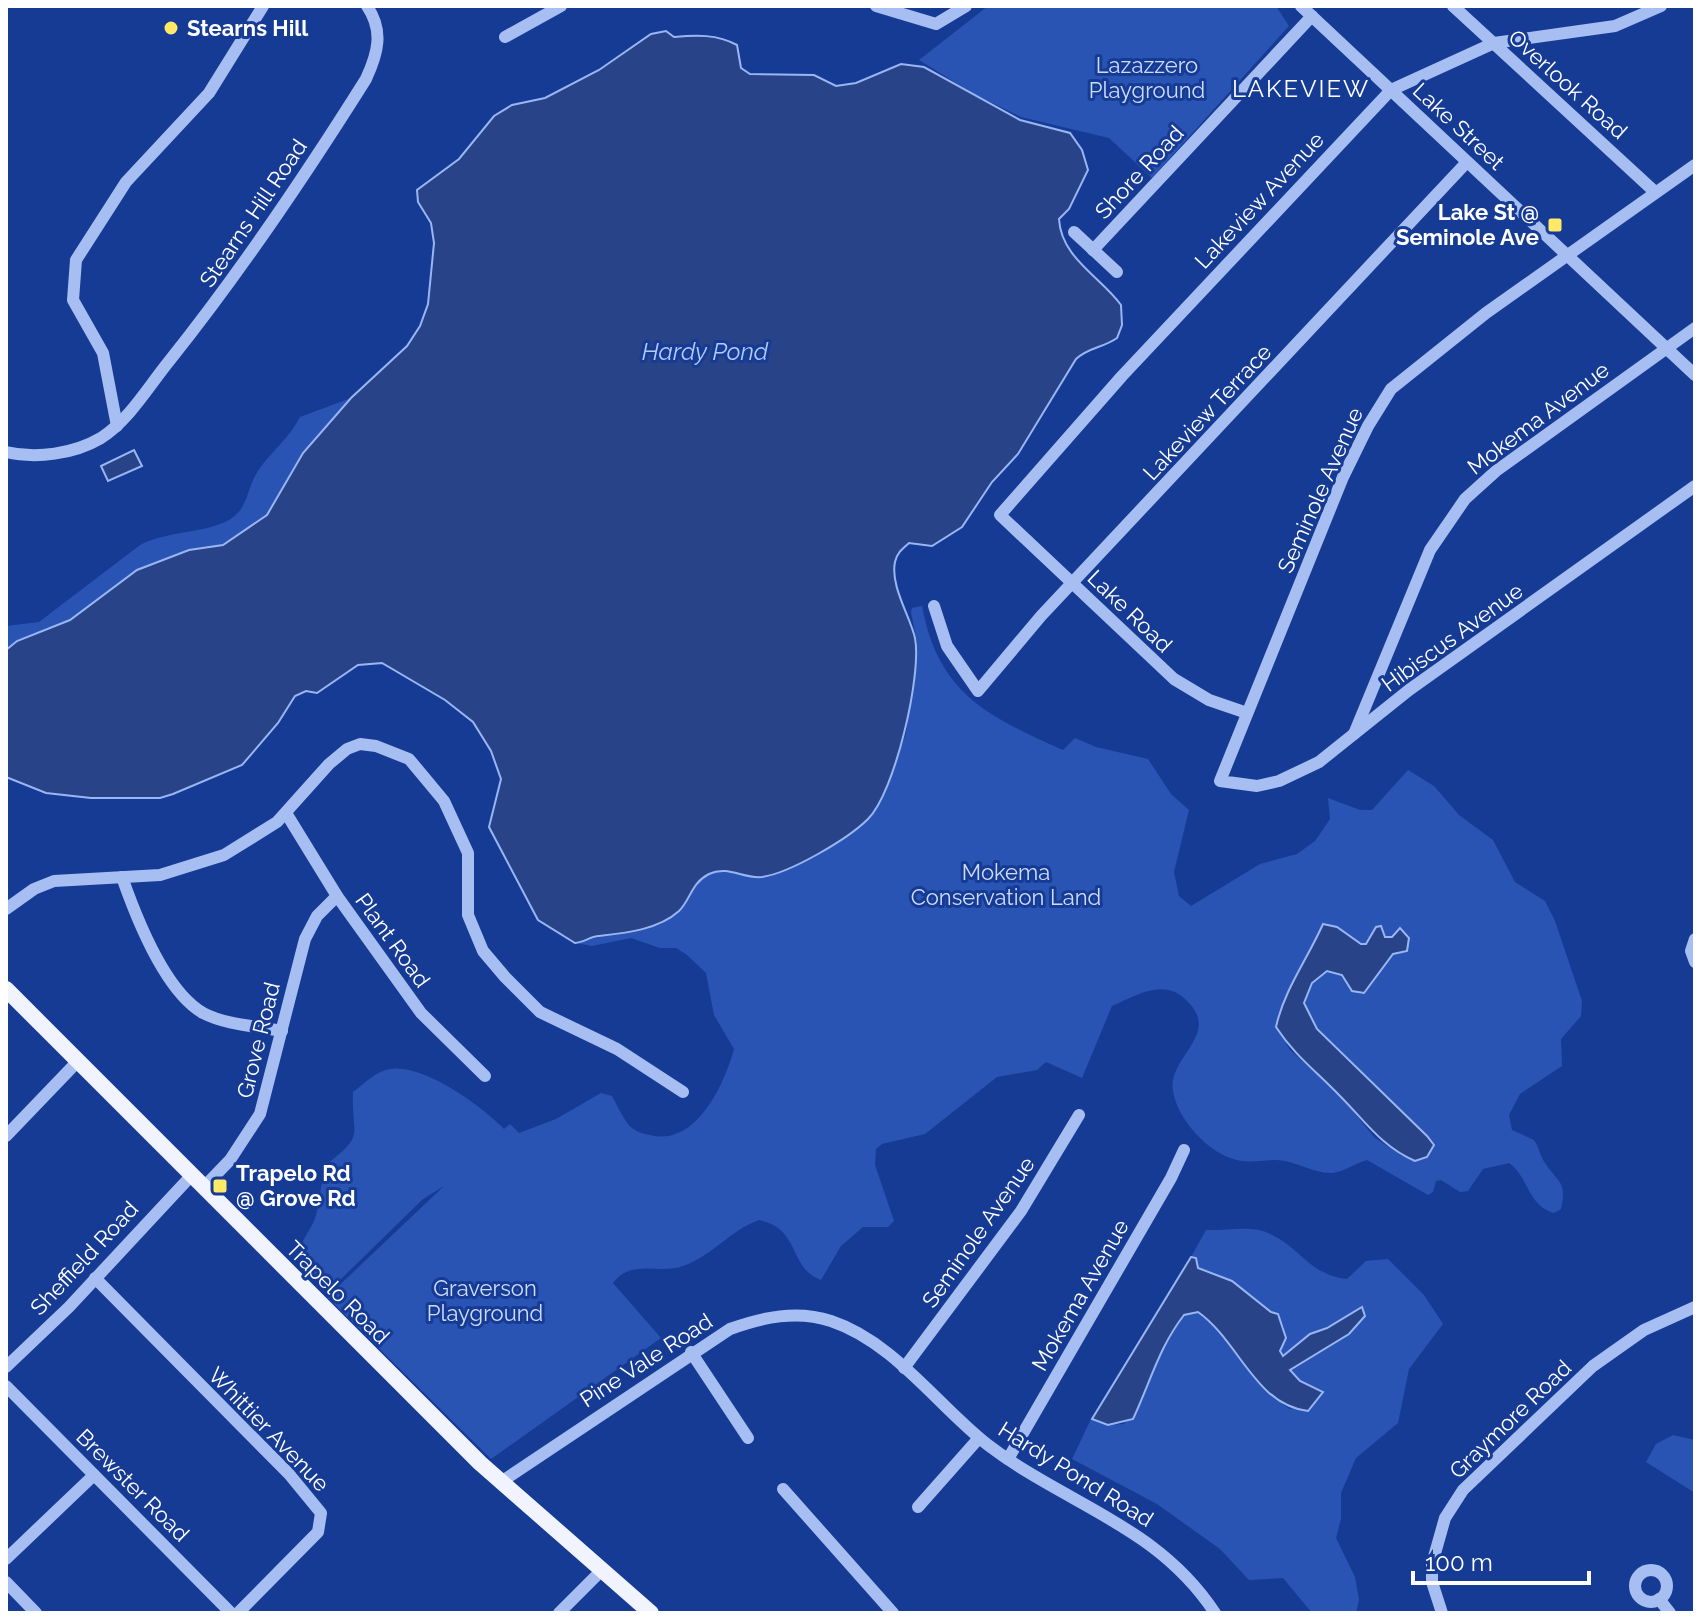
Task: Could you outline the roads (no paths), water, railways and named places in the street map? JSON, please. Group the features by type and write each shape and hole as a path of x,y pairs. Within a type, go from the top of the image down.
{"main road":[{"name":"Trapelo Road","path":"6,989 501,1482 651,1613"}],"street":[{"path":"117,426 103,353 73,300 76,260 126,182 209,93 263,6"},
{"name":"Stearns Hill Road","path":"6,452 38,456 66,451 98,440 117,426 260,245 366,79 376,59 379,39 375,18 367,6"},
{"path":"532,6 540,18"},
{"path":"505,37 561,6"},
{"path":"876,6 936,24 966,6"},
{"name":"Lake Street","path":"1301,6 1695,375"},
{"name":"Overlook Road","path":"1453,6 1655,192"},
{"name":"Lakeview Avenue","path":"1000,515 1122,376 1391,90 1494,43 1615,26 1661,6"},
{"name":"Shore Road","path":"1093,250 1312,16"},
{"name":"Lakeview Terrace","path":"934,606 947,646 978,691 1073,583 1467,162"},
{"name":"Seminole Avenue","path":"1220,781 1343,477 1391,389 1434,352 1567,254 1695,165"},
{"name":"Shore Road","path":"1074,232 1117,272"},
{"name":"Mokema Avenue","path":"1352,737 1430,550 1452,514 1496,471 1695,328"},
{"name":"Hibiscus Avenue","path":"1220,781 1257,786 1279,781 1319,762 1409,690 1695,486"},
{"name":"Lake Road","path":"1000,515 1174,679 1209,700 1247,713"},
{"path":"6,909 34,889 54,881 160,875 224,855 256,838 286,813 329,764 347,749 360,744 376,746 409,759 444,801 468,853 468,915 483,951 540,1012 617,1049 683,1092"},
{"name":"Plant Road","path":"286,813 337,896 421,1013 485,1076"},
{"path":"122,877 173,986 188,1003 205,1014 227,1021 282,1031"},
{"name":"Grove Road","path":"197,1182 230,1160 260,1114 305,939 317,916 337,896"},
{"path":"1695,939 1691,951 1695,962"},
{"path":"6,1136 78,1061"},
{"name":"Seminole Avenue","path":"904,1368 1021,1211 1079,1115"},
{"name":"Mokema Avenue","path":"1008,1459 1171,1178 1184,1150"},
{"name":"Sheffield Road","path":"6,1367 197,1182"},
{"name":"Whittier Avenue","path":"95,1278 289,1474 321,1513 318,1532 238,1613"},
{"name":"Graymore Road","path":"1442,1613 1432,1582 1432,1564 1445,1518 1463,1490 1546,1409 1618,1347 1695,1307"},
{"name":"Pine Vale Road","path":"501,1482 691,1352 730,1329 765,1317 793,1315 830,1321"},
{"name":"Hardy Pond Road","path":"830,1321 868,1340 904,1368 979,1438 1008,1459 1151,1543 1183,1570 1215,1613"},
{"path":"691,1352 748,1438"},
{"name":"Brewster Road","path":"6,1386 231,1613"},
{"path":"918,1507 979,1438"},
{"path":"6,1559 94,1475"},
{"path":"783,1489 886,1611"},
{"path":"559,1613 601,1571"},
{"path":"6,1582 36,1613"},
{"path":"1659,1599 1670,1613"}],"water":[{"name":"Hardy Pond","path":"666,31 674,37 714,37 737,45 741,68 750,74 814,75 836,86 856,83 901,64 924,67 1020,120 1070,133 1082,150 1088,170 1069,209 1059,219 1061,233 1074,256 1121,305 1122,325 1117,338 1076,359 1018,454 992,482 962,527 932,546 909,543 897,556 895,581 915,638 914,678 897,760 888,785 868,819 833,845 788,869 762,877 723,871 709,874 698,882 683,906 671,917 641,930 575,943 538,920 489,827 501,779 491,751 473,722 445,700 382,663 358,665 317,693 306,691 295,696 278,723 242,765 160,798 91,798 46,793 6,777 6,650 17,641 70,620 137,570 189,550 223,545 267,515 303,453 351,398 407,346 420,326 428,304 434,243 431,223 418,202 417,190 459,159 494,116 512,105 545,98 599,70 651,34"},
{"path":"134,450 142,466 108,481 101,466"},
{"path":"1323,924 1337,927 1361,944 1366,944 1376,927 1381,926 1385,937 1392,937 1400,928 1409,938 1407,951 1393,954 1364,993 1352,991 1342,975 1327,971 1312,983 1304,1003 1317,1029 1427,1136 1434,1145 1427,1157 1415,1161 1383,1141 1298,1055 1276,1027 1290,987"},
{"path":"1191,1257 1196,1258 1198,1268 1232,1281 1271,1312 1278,1314 1286,1338 1280,1351 1283,1356 1310,1334 1327,1328 1362,1307 1365,1316 1349,1334 1290,1370 1300,1381 1323,1392 1308,1411 1274,1397 1212,1324 1198,1312 1184,1315 1175,1327 1133,1419 1108,1425 1092,1419"}],"place":[{"name":"Stearns Hill","path":"171,28"},
{"name":"Lake St @ Seminole Ave","path":"1555,225"},
{"name":"Trapelo Rd @ Grove Rd","path":"220,1186"}],"district":[{"name":"LAKEVIEW","path":"1301,88"}],"park label":[{"name":"Lazazzero Playground","path":"1147,78"},
{"name":"Mokema Conservation Land","path":"1006,884"},
{"name":"Graverson Playground","path":"485,1300"}]}
